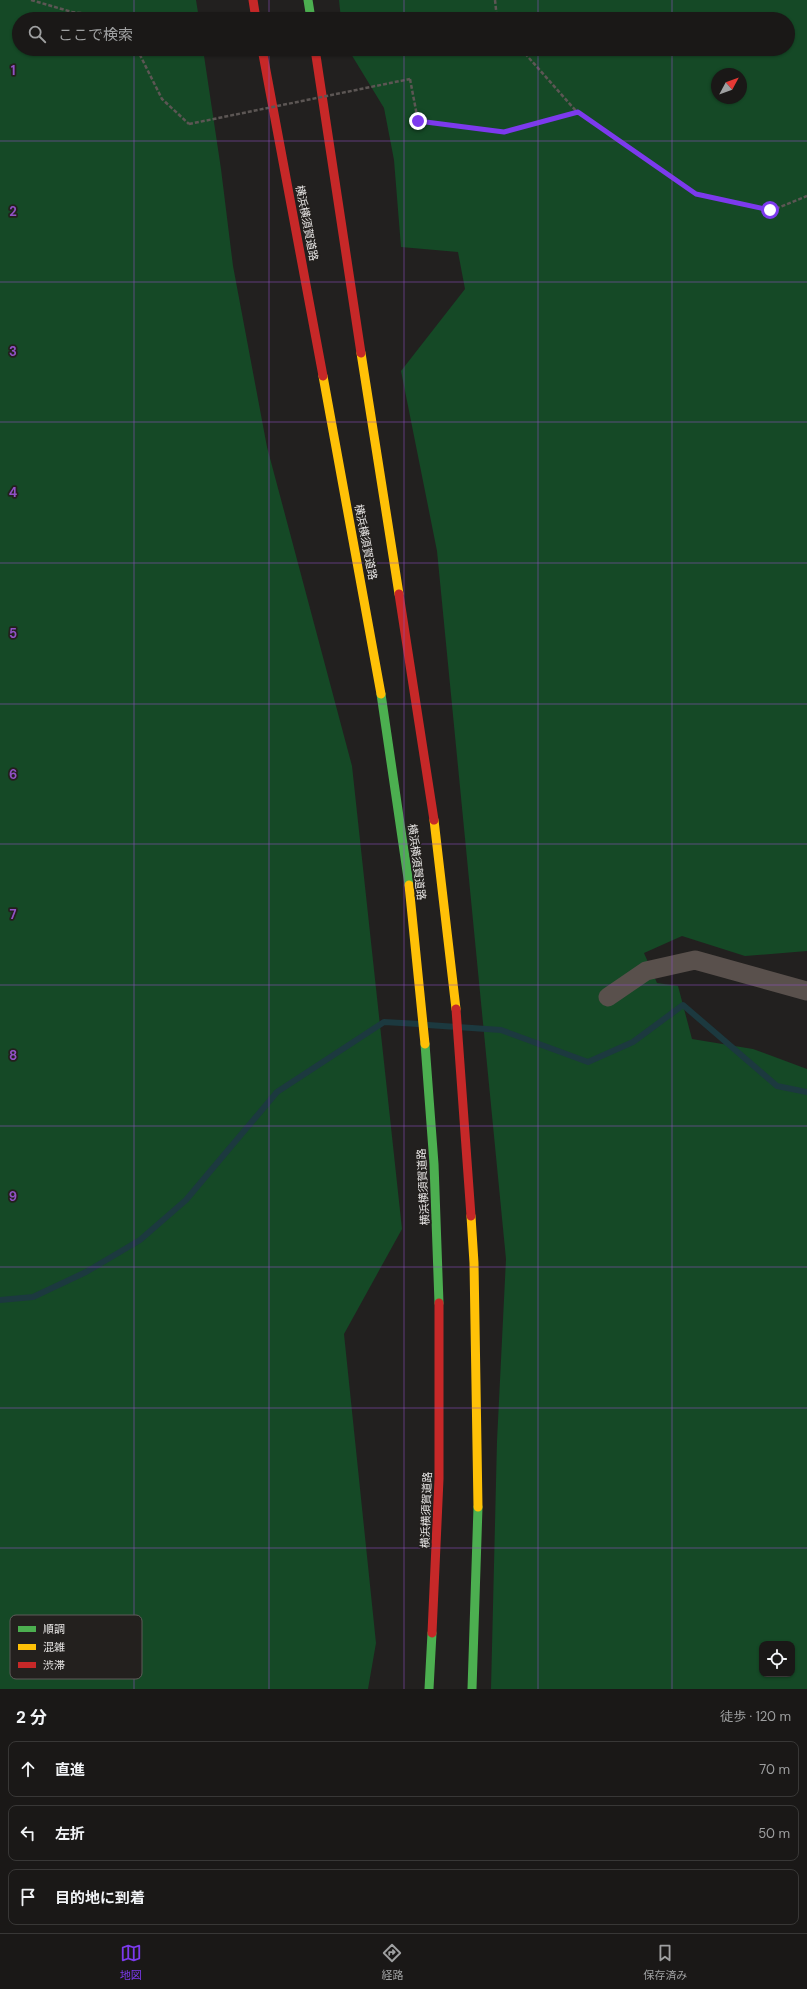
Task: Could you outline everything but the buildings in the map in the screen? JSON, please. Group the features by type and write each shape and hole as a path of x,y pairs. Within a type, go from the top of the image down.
{"highway":[{"path":"253,0 255,12"},
{"path":"308,0 310,12"},
{"name":"横浜横須賀道路","path":"263,56 371,635 405,851 428,1062 439,1266 440,1443 434,1623 429,1689"},
{"name":"横浜横須賀道路","path":"316,56 368,403 430,788 458,1026 474,1263 478,1536 472,1689"}],"street":[{"path":"608,997 646,971 696,960 807,991"}],"path":[{"path":"31,0 72,12"},
{"path":"495,0 496,12"},
{"path":"141,56 162,99 189,124 410,79 418,121 504,132 578,112"},
{"path":"527,56 578,112 696,194 770,210 807,196"}],"green space":[{"path":"0,0 196,0 198,12 12,12 12,56 204,56 221,169 233,266 267,447 352,766 402,1229 344,1334 376,1643 368,1689 0,1689"},
{"path":"339,0 807,0 807,951 745,956 682,936 644,953 657,983 678,986 692,1039 753,1049 807,1069 807,1689 491,1689 497,1441 506,1259 437,551 401,371 465,289 458,252 401,247 394,160 384,108 352,56 795,56 795,12 340,12"}],"waterway":[{"path":"428,1025 501,1030 588,1062 633,1042 683,1005 777,1086 807,1092"},
{"path":"0,1300 33,1297 86,1272 140,1240 186,1200 277,1092 384,1022 419,1024"}],"traffic: fast":[{"path":"308,0 310,12"},
{"path":"381,694 409,885"},
{"path":"425,1044 434,1164 439,1303"},
{"path":"472,1689 478,1507"},
{"path":"429,1689 432,1633"}],"traffic: slow":[{"path":"361,353 399,594"},
{"path":"323,376 381,694"},
{"path":"434,820 456,1009"},
{"path":"409,885 425,1044"},
{"path":"471,1216 474,1263 478,1507"}],"traffic: jam":[{"path":"253,0 255,12"},
{"path":"263,56 323,376"},
{"path":"316,56 361,353"},
{"path":"399,594 434,820"},
{"path":"456,1009 471,1216"},
{"path":"432,1633 439,1479 439,1303"}],"route":[{"path":"418,121 504,132 578,112 696,194 770,210"}]}
